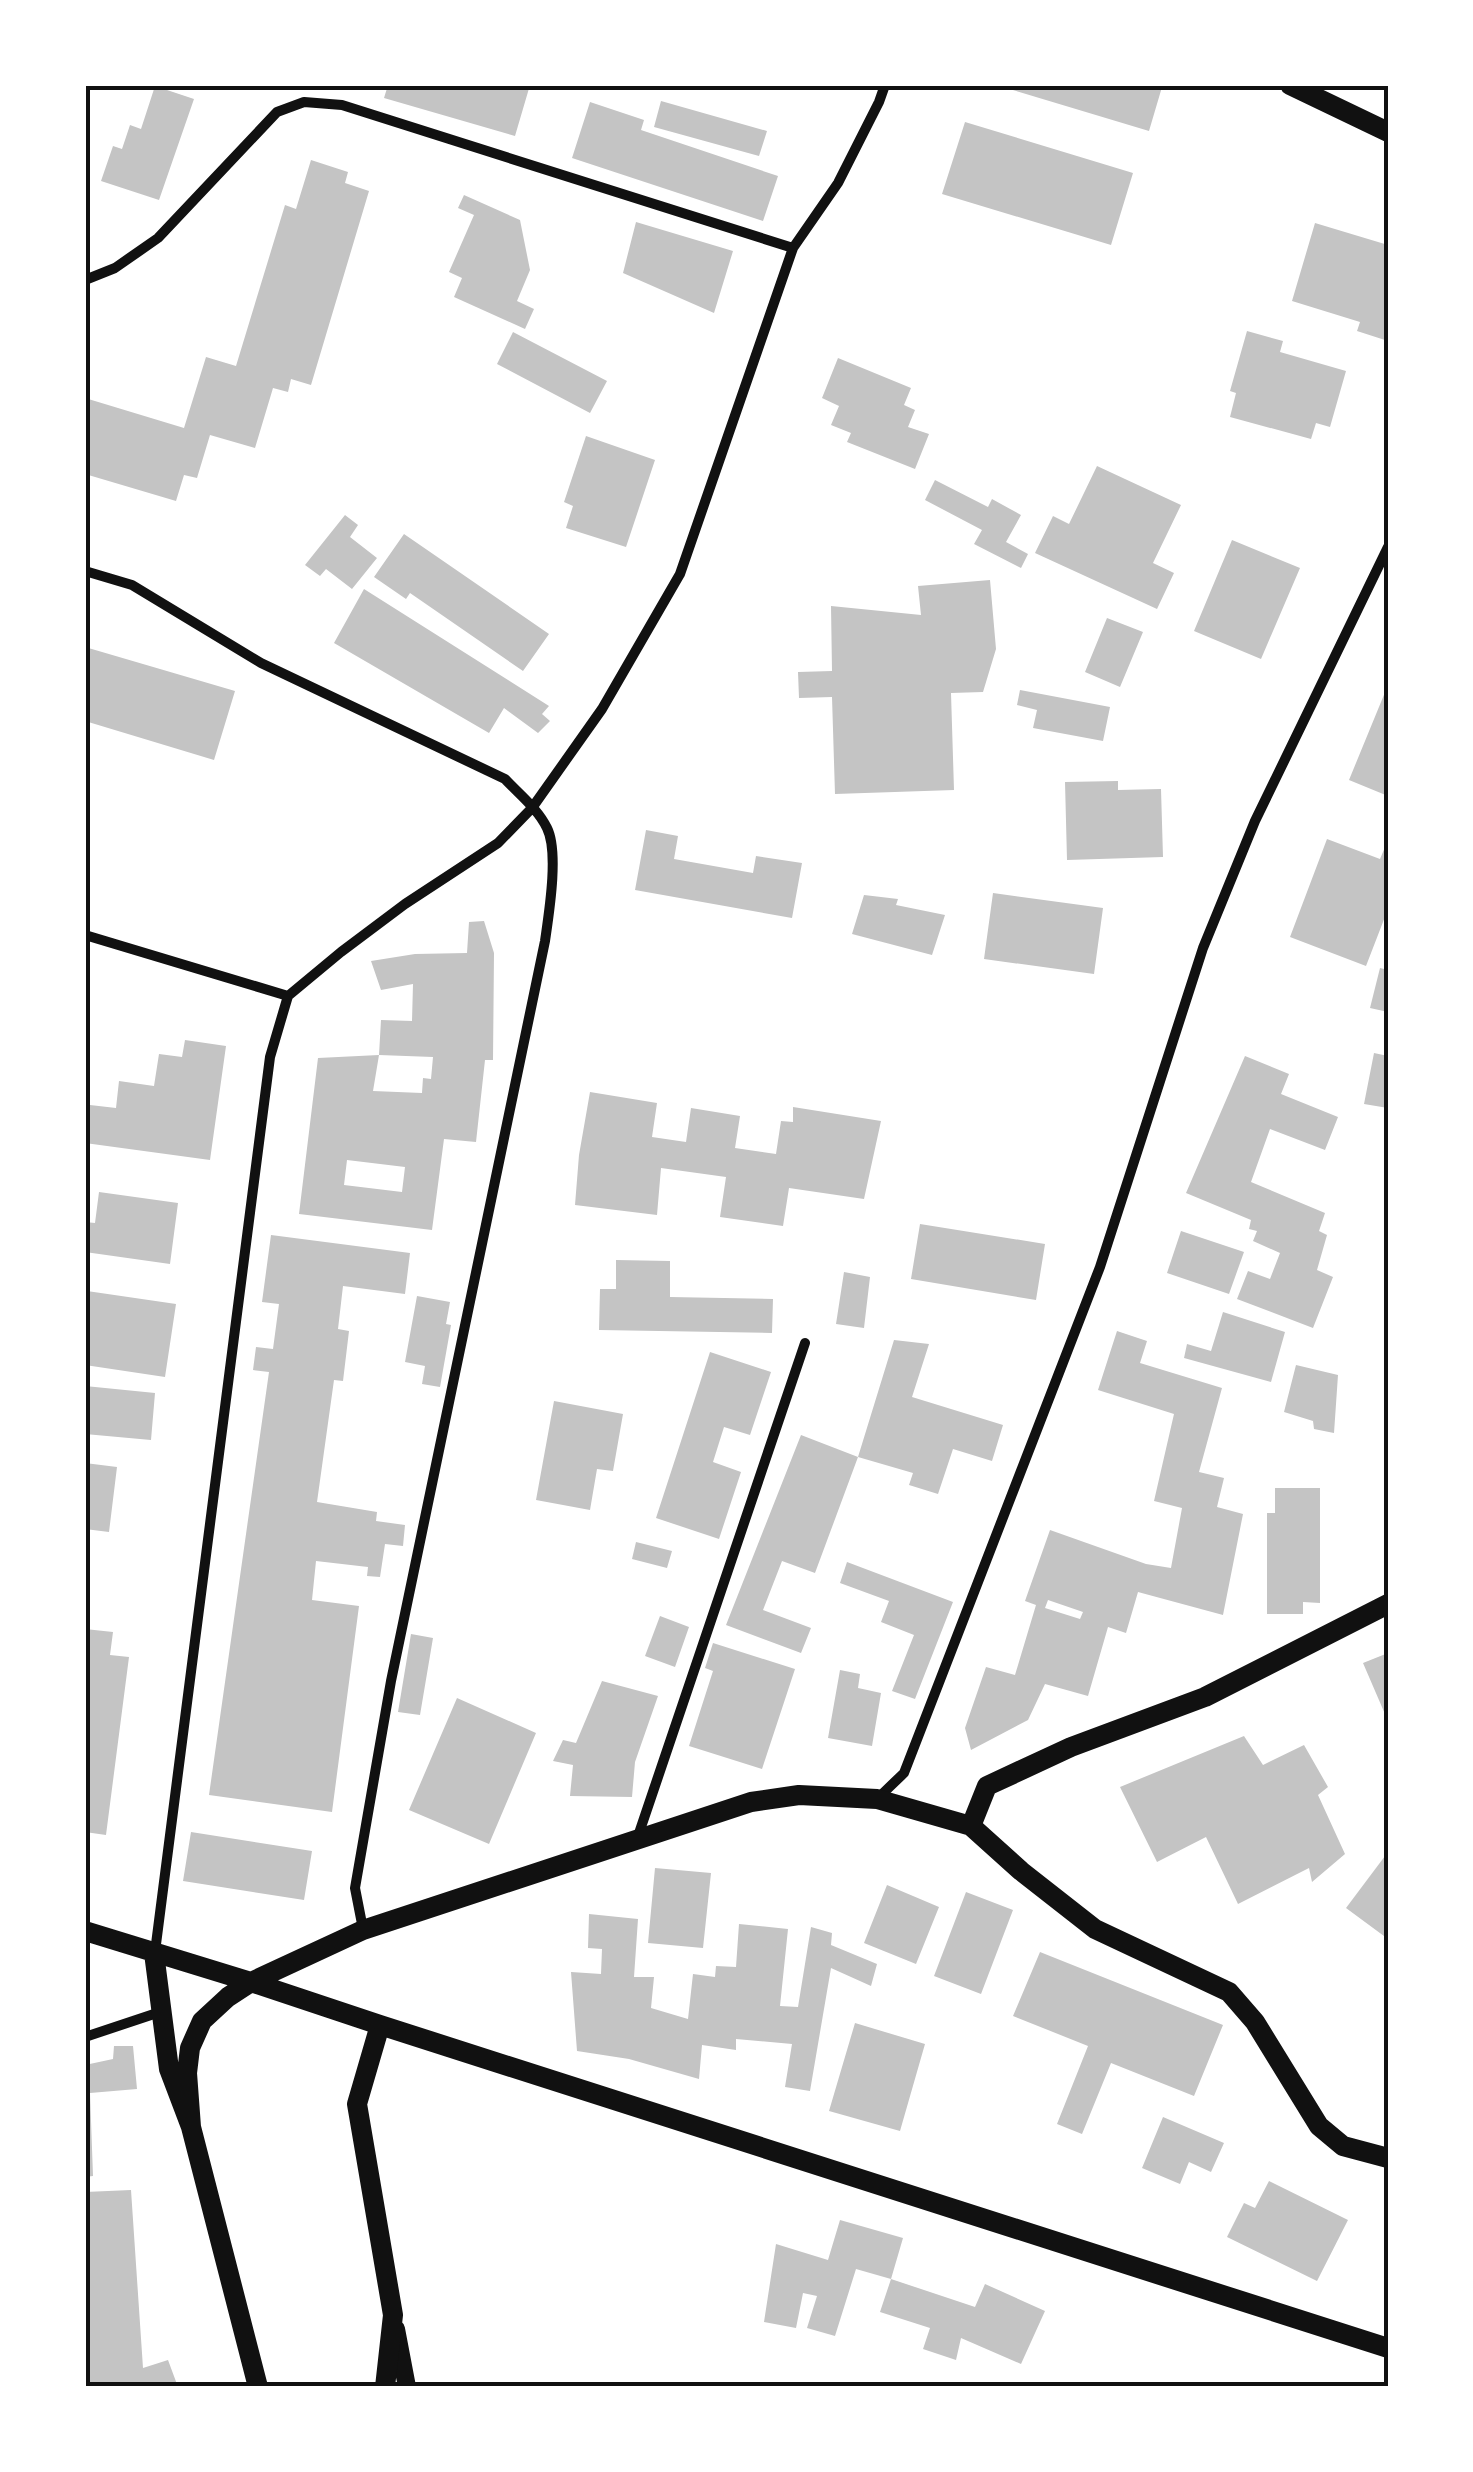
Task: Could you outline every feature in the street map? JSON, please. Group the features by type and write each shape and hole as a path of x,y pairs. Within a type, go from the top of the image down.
{"main road":[{"path":"1290,85 1388,132"},
{"path":"971,1826 987,1786 1071,1747 1205,1697 1388,1604"},
{"path":"190,2127 190,2048 202,2021 251,1982 363,1930 751,1802 799,1795 878,1799 971,1826 1094,1928 1229,1992 1255,2022 1319,2126 1343,2146 1388,2158"},
{"path":"85,1931 1388,2348"},
{"path":"154,1953 168,2068 190,2127 258,2387"},
{"path":"380,2025 357,2104 393,2315 385,2387"}],"street":[{"path":"154,1953 270,1057 288,996 406,904 498,844 532,808 602,708 680,574 793,248 838,182 885,85"},
{"path":"85,280 114,268 158,238 278,112 304,102 342,105 793,248"},
{"path":"878,1799 904,1773 1100,1267 1203,948 1247,839 1388,547"},
{"path":"85,571 132,585 261,662 505,779 550,831 553,876 545,940 391,1682 355,1888 363,1930"},
{"path":"85,935 288,996"},
{"path":"637,1840 805,1343"},
{"path":"85,2038 160,2012"},
{"path":"393,2315 407,2387"}],"building":[{"path":"388,85 530,85 515,136 384,98"},
{"path":"996,85 1157,85 1162,87 1149,131"},
{"path":"155,86 194,99 159,200 101,181 113,146 122,149 130,125 141,129"},
{"path":"661,101 767,131 759,156 654,127"},
{"path":"590,102 644,120 641,130 778,176 763,221 572,158"},
{"path":"965,122 1133,173 1111,245 942,194"},
{"path":"311,160 348,172 345,183 369,191 311,385 291,379 288,392 273,388 255,448 210,435 197,478 184,475 176,501 85,474 85,398 184,428 206,357 236,366 285,205 296,209"},
{"path":"464,195 520,220 530,270 517,301 534,309 525,329 454,297 462,278 449,272 474,215 458,208"},
{"path":"636,222 733,251 714,313 623,273"},
{"path":"1315,223 1388,245 1388,341 1357,331 1360,322 1292,301"},
{"path":"1247,331 1283,341 1280,352 1346,371 1330,427 1316,423 1311,439 1230,417 1236,393 1230,391"},
{"path":"513,332 607,381 590,413 497,364"},
{"path":"838,358 911,388 904,405 915,410 908,427 929,434 915,469 847,442 851,433 831,425 839,406 822,398"},
{"path":"586,436 655,460 626,547 566,528 573,506 564,502"},
{"path":"1097,466 1181,505 1153,563 1174,573 1157,609 1035,553 1053,516 1069,524"},
{"path":"935,480 988,507 992,499 1021,515 1006,542 1028,554 1021,568 974,544 982,530 925,500"},
{"path":"345,515 358,525 350,537 377,558 352,589 326,569 320,576 305,565"},
{"path":"404,534 549,634 523,671 410,593 406,599 374,577"},
{"path":"1232,540 1300,568 1261,659 1194,631"},
{"path":"990,580 996,649 983,692 951,693 954,790 835,794 832,697 799,698 798,672 832,671 831,606 921,615 918,586"},
{"path":"364,589 549,706 542,714 550,721 538,733 504,708 489,733 334,643"},
{"path":"1107,618 1143,632 1120,687 1085,672"},
{"path":"85,647 235,691 214,760 85,721"},
{"path":"1388,685 1388,796 1349,780"},
{"path":"1020,690 1110,707 1103,741 1033,728 1037,710 1017,705"},
{"path":"1118,781 1118,790 1161,789 1163,857 1067,860 1065,782"},
{"path":"646,830 678,836 674,859 753,873 756,856 802,863 792,918 635,890"},
{"path":"1327,839 1380,859 1388,840 1388,909 1366,966 1290,937"},
{"path":"993,893 1103,908 1094,974 984,959"},
{"path":"864,895 898,899 896,905 945,915 932,955 852,934"},
{"path":"484,921 494,953 493,1060 485,1060 476,1142 444,1139 432,1230 299,1214 318,1058 379,1055 381,1020 412,1021 413,984 381,990 371,961 415,954 467,953 469,922","holes":["379,1055 433,1057 431,1079 423,1078 422,1093 373,1091","347,1160 405,1167 402,1192 344,1185"]},
{"path":"1380,968 1388,970 1388,1012 1370,1008"},
{"path":"185,1040 226,1046 210,1160 85,1143 90,1105 116,1108 119,1081 154,1086 159,1054 182,1057"},
{"path":"1374,1053 1388,1056 1388,1108 1364,1104"},
{"path":"1245,1056 1289,1074 1281,1094 1338,1117 1325,1150 1270,1129 1251,1182 1325,1213 1319,1231 1327,1235 1317,1270 1333,1277 1313,1328 1237,1299 1248,1271 1270,1279 1280,1253 1253,1241 1257,1231 1249,1229 1251,1220 1186,1193"},
{"path":"590,1092 657,1103 652,1137 686,1142 691,1108 740,1116 735,1148 776,1154 781,1121 793,1122 793,1107 881,1121 864,1199 789,1188 783,1226 720,1217 726,1177 661,1168 657,1215 575,1205"},
{"path":"99,1192 178,1203 170,1264 85,1252 85,1222 95,1223"},
{"path":"920,1224 1045,1244 1036,1300 911,1279"},
{"path":"1181,1231 1244,1252 1229,1294 1167,1273"},
{"path":"271,1235 410,1253 405,1294 343,1286 338,1329 349,1331 343,1381 334,1380 317,1502 377,1512 376,1521 405,1525 403,1546 385,1544 380,1577 367,1576 368,1567 316,1561 312,1600 359,1606 332,1812 209,1795 269,1372 253,1370 256,1347 273,1349 279,1304 262,1302"},
{"path":"616,1260 670,1261 670,1297 773,1299 772,1333 599,1330 600,1289 616,1289"},
{"path":"844,1272 870,1277 864,1328 836,1324"},
{"path":"87,1291 176,1304 165,1377 85,1365"},
{"path":"417,1296 450,1302 446,1324 451,1325 440,1387 422,1384 425,1366 405,1362"},
{"path":"1223,1312 1285,1332 1271,1382 1184,1358 1187,1344 1211,1351"},
{"path":"1117,1331 1147,1341 1140,1363 1222,1388 1199,1472 1224,1478 1217,1507 1243,1514 1223,1615 1138,1592 1126,1633 1108,1627 1088,1696 1045,1684 1028,1720 971,1750 965,1728 986,1667 1015,1675 1036,1605 1025,1601 1050,1530 1146,1564 1171,1568 1182,1508 1154,1501 1174,1414 1098,1390","holes":["1048,1600 1083,1612 1080,1619 1045,1608"]},
{"path":"894,1340 929,1344 912,1397 1003,1425 992,1461 953,1449 938,1494 909,1485 913,1473 858,1457"},
{"path":"710,1352 771,1372 750,1435 724,1427 713,1462 741,1472 719,1539 656,1518"},
{"path":"1296,1365 1338,1375 1334,1433 1314,1429 1313,1421 1284,1412"},
{"path":"85,1386 155,1393 151,1440 85,1434"},
{"path":"554,1401 623,1414 613,1471 597,1469 590,1510 536,1500"},
{"path":"801,1435 858,1457 815,1573 782,1561 763,1610 811,1628 801,1653 726,1625"},
{"path":"85,1463 117,1467 109,1532 85,1529"},
{"path":"1275,1488 1320,1488 1320,1603 1303,1602 1303,1614 1267,1614 1267,1513 1275,1513"},
{"path":"636,1542 672,1551 667,1568 632,1559"},
{"path":"847,1562 953,1602 915,1699 892,1691 914,1635 881,1622 889,1601 840,1583"},
{"path":"660,1616 689,1627 675,1667 645,1656"},
{"path":"85,1629 113,1632 110,1655 129,1657 106,1835 85,1832"},
{"path":"411,1634 433,1638 420,1715 398,1712"},
{"path":"713,1643 795,1669 762,1769 689,1746 713,1671 705,1668"},
{"path":"1388,1653 1388,1721 1363,1663"},
{"path":"840,1670 860,1674 858,1688 881,1693 872,1746 828,1738"},
{"path":"602,1681 658,1696 635,1762 632,1797 570,1796 573,1765 553,1761 563,1740 576,1743"},
{"path":"457,1698 536,1733 489,1844 409,1810"},
{"path":"1244,1736 1263,1765 1304,1745 1328,1787 1318,1795 1345,1854 1312,1882 1309,1868 1238,1904 1206,1837 1157,1862 1120,1787"},
{"path":"191,1832 312,1851 304,1900 183,1881"},
{"path":"1388,1852 1388,1939 1346,1908"},
{"path":"655,1868 711,1873 703,1948 648,1943"},
{"path":"887,1885 939,1907 916,1964 864,1943"},
{"path":"966,1892 1013,1910 981,1994 934,1976"},
{"path":"589,1914 638,1919 634,1977 654,1977 651,2008 688,2019 693,1974 715,1977 716,1966 736,1967 739,1924 788,1929 780,2006 798,2007 811,1927 832,1933 831,1945 877,1964 871,1986 831,1968 810,2091 785,2087 792,2044 736,2039 736,2050 702,2045 699,2079 629,2059 577,2051 571,1972 601,1974 602,1949 588,1948"},
{"path":"1040,1952 1223,2025 1194,2096 1111,2063 1082,2134 1057,2124 1088,2046 1013,2016"},
{"path":"855,2023 925,2044 900,2131 829,2111"},
{"path":"114,2046 133,2046 137,2089 90,2093 93,2176 85,2177 85,2065 113,2059"},
{"path":"1163,2117 1224,2143 1211,2172 1189,2162 1180,2184 1142,2168"},
{"path":"1269,2181 1348,2220 1317,2281 1227,2237 1244,2203 1255,2208"},
{"path":"131,2190 143,2368 168,2360 178,2387 85,2387 85,2192"},
{"path":"840,2220 903,2238 891,2279 856,2269 835,2336 807,2328 817,2296 803,2293 796,2328 764,2322 776,2244 828,2260"},
{"path":"891,2279 975,2307 985,2284 1045,2311 1021,2364 961,2338 956,2360 923,2349 930,2328 880,2312"}]}
